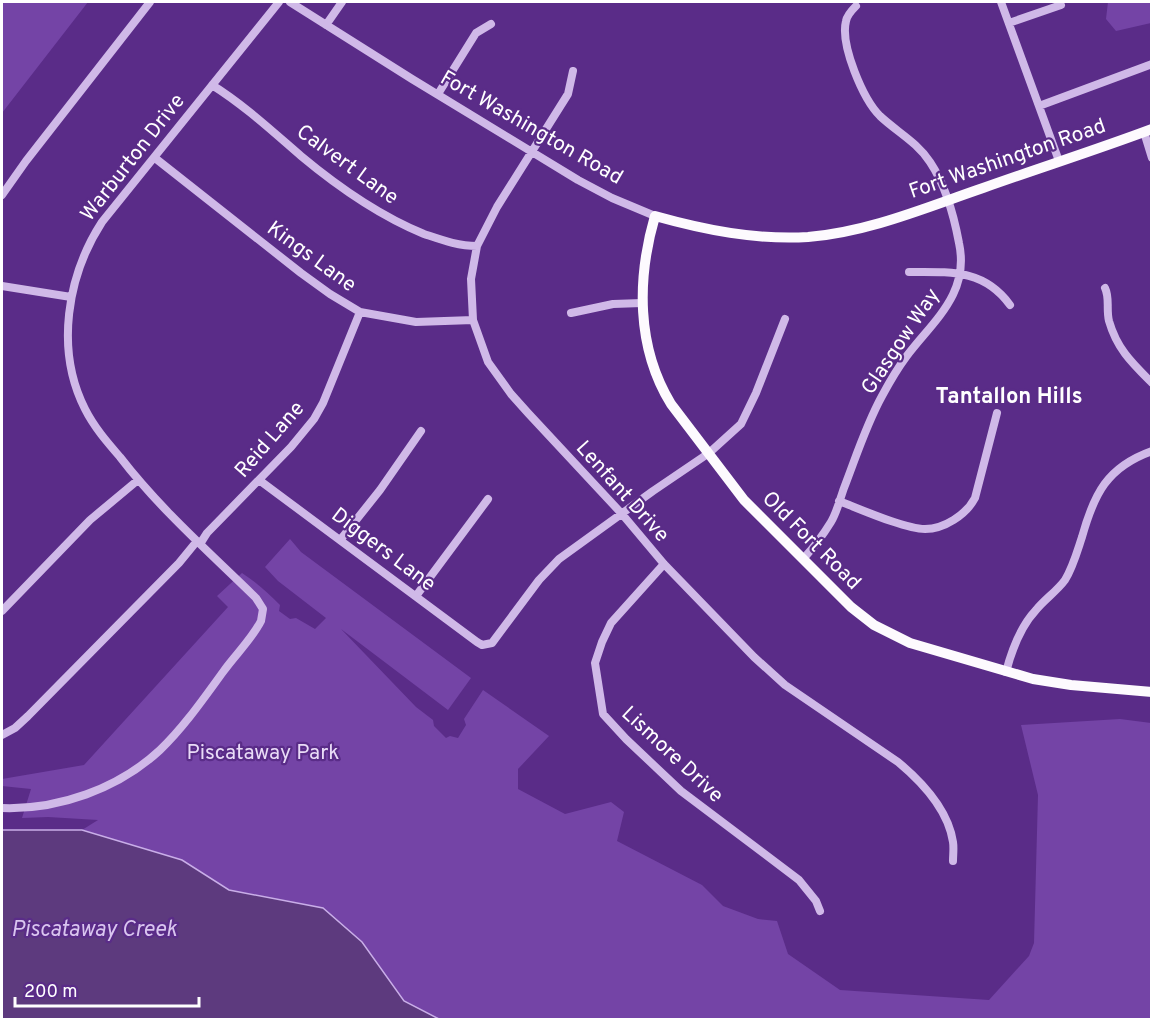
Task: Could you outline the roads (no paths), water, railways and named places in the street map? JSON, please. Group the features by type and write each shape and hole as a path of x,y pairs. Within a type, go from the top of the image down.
{"main road":[{"name":"Fort Washington Road","path":"655,216 725,233 756,236 802,237 846,232 948,200 1148,130"},
{"name":"Old Fort Road","path":"655,216 647,249 642,303 651,360 662,388 671,404 744,500 851,607 874,625 910,643 1005,672 1061,684 1152,692"}],"street":[{"path":"2,195 26,160 150,2"},
{"name":"Warburton Drive","path":"2,808 37,807 76,798 105,787 139,766 160,750 194,711 258,627 263,612 256,598 198,543 138,480 97,428 80,397 69,345 71,297 80,267 95,232 279,2"},
{"name":"Fort Washington Road","path":"290,2 578,180 612,198 655,216"},
{"path":"326,25 342,2"},
{"path":"1001,2 1059,161"},
{"path":"1009,23 1061,5"},
{"name":"Glasgow Way","path":"804,558 818,543 832,520 882,396 906,357 946,309 960,273 959,241 948,200 931,164 914,142 880,116 865,95 846,43 846,20 856,6"},
{"path":"438,94 476,33 491,24"},
{"path":"1039,106 1152,64"},
{"name":"Lenfant Drive","path":"573,71 568,94 497,207 477,246 471,279 473,320 488,362 511,394 622,514 664,564 754,657 785,684 898,762 933,796 944,816 954,843 953,861"},
{"name":"Calvert Lane","path":"212,85 327,176 391,218 447,242 462,246 477,246"},
{"path":"1148,130 1152,158"},
{"name":"Kings Lane","path":"155,158 301,273 360,312 409,321 473,320"},
{"path":"909,272 960,273 971,276 988,284 1010,305"},
{"path":"2,286 71,297"},
{"path":"1105,288 1109,319 1120,348 1134,367 1152,383"},
{"path":"571,313 603,305 642,303"},
{"name":"Reid Lane","path":"2,735 15,728 28,716 298,440 319,411 360,312"},
{"path":"622,514 653,490 709,453 741,424 756,393 785,319"},
{"path":"839,501 919,528 938,527 950,521 967,510 975,498 997,413"},
{"path":"341,539 380,490 421,431"},
{"path":"1005,672 1024,626 1035,610 1059,587 1069,572 1093,502 1100,489 1119,469 1134,458 1152,452"},
{"path":"2,611 85,524 138,480"},
{"name":"Diggers Lane","path":"259,480 482,645 488,645 498,636 559,559 622,514"},
{"path":"416,596 488,499"},
{"name":"Lismore Drive","path":"664,564 611,623 602,642 595,663 603,714 681,791 799,880 816,901 820,911"}],"water":[{"name":"Piscataway Creek","path":"2,830 82,830 182,860 229,890 323,908 362,942 404,1001 439,1019 2,1019"}],"district":[{"name":"Tantallon Hills","path":"1009,395"}],"park label":[{"name":"Piscataway Park","path":"263,752"}]}
